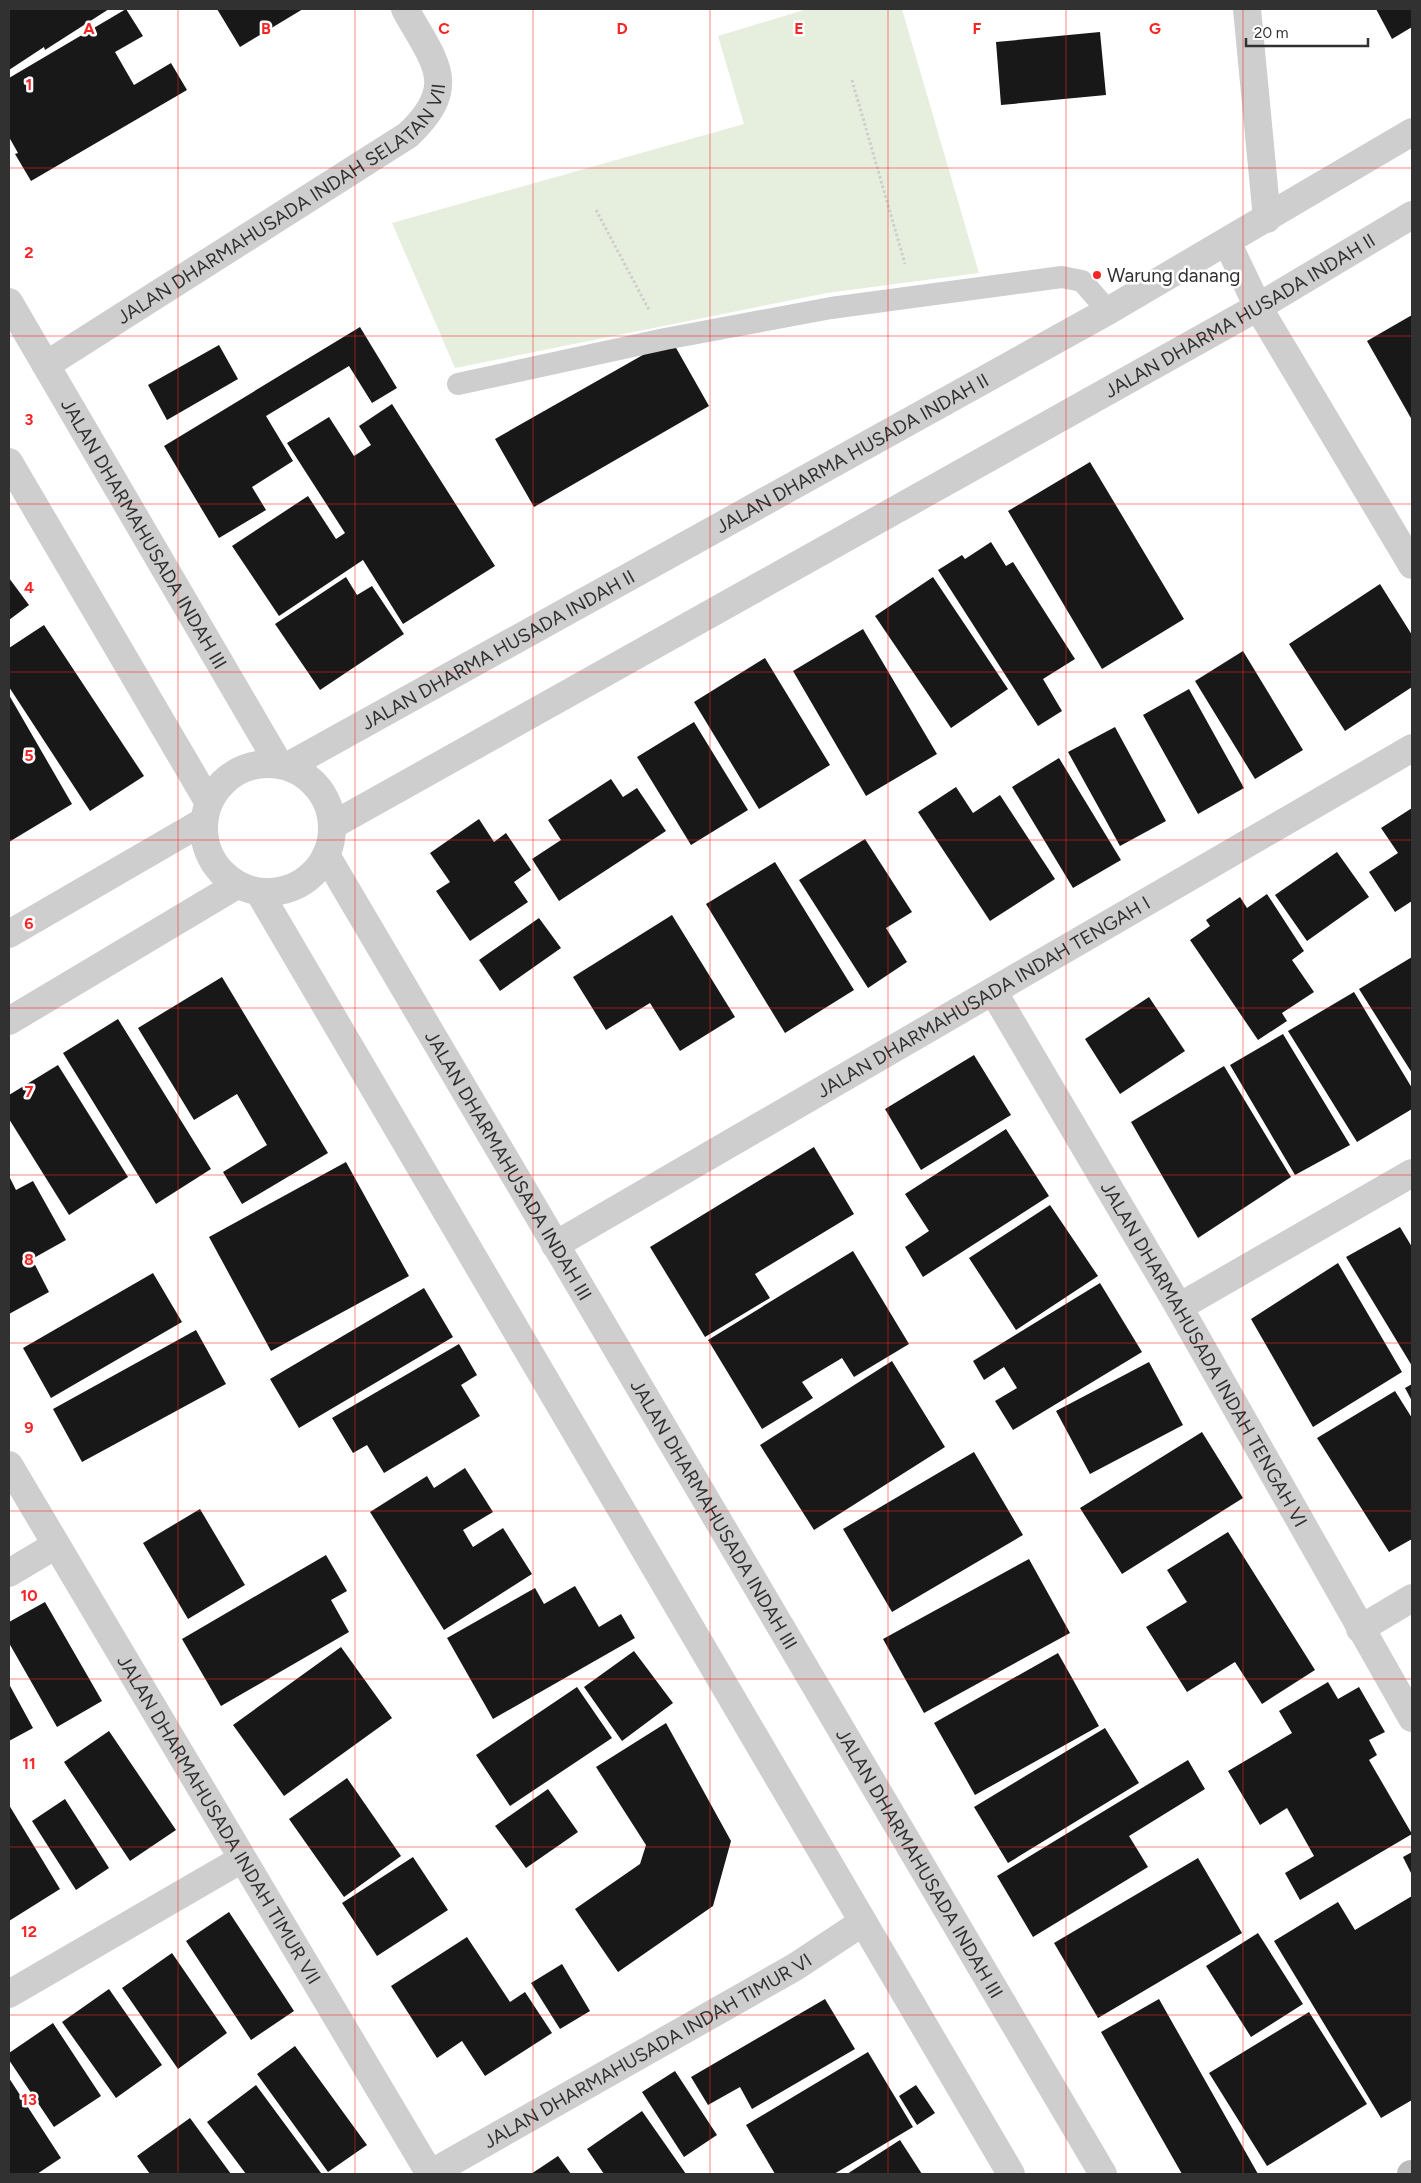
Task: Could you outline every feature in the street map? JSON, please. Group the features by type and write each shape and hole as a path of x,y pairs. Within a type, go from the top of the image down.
{"street":[{"name":"JALAN DHARMAHUSADA INDAH SELATAN VII","path":"46,364 408,134 419,124 437,98 438,72 405,9"},
{"path":"1247,9 1266,219"},
{"name":"JALAN DHARMA HUSADA INDAH II","path":"284,765 1108,310 1412,132"},
{"name":"JALAN DHARMA HUSADA INDAH II","path":"333,825 1258,307 1412,215"},
{"path":"1227,242 1258,307 1412,565"},
{"name":"JALAN DHARMAHUSADA INDAH III","path":"9,302 284,765"},
{"path":"9,462 206,812"},
{"name":"JALAN DHARMAHUSADA INDAH TENGAH I","path":"555,1245 1412,748"},
{"path":"9,1021 248,888 279,891 299,884 315,872 326,855 331,841 333,825 324,795 314,783 302,773 284,765 258,764 237,771 220,784 206,812 206,847 218,868 248,888 1011,2174"},
{"path":"9,934 206,812"},
{"name":"JALAN DHARMAHUSADA INDAH III","path":"326,855 1103,2174"},
{"name":"JALAN DHARMAHUSADA INDAH TENGAH VI","path":"993,991 1179,1307 1412,1718"},
{"path":"1179,1307 1412,1173"},
{"name":"JALAN DHARMAHUSADA INDAH TIMUR VII","path":"9,1465 430,2174"},
{"path":"9,1573 56,1545"},
{"path":"1360,1629 1412,1598"},
{"path":"9,1994 242,1859"},
{"name":"JALAN DHARMAHUSADA INDAH TIMUR VI","path":"430,2174 795,1967 863,1922"}],"lane":[{"path":"458,384 665,339 831,308 1068,277 1082,281 1108,310"}],"path":[{"path":"852,80 914,296"},
{"path":"596,210 665,339"}],"green space":[{"path":"807,9 902,9 979,273 827,293 455,368 392,223 744,124 718,36"}],"building":[{"path":"9,9 109,9 45,50 44,47 9,70"},
{"path":"126,9 143,36 115,52 134,85 171,63 187,90 31,181 15,154 18,153 9,137 9,78"},
{"path":"217,9 303,9 240,47"},
{"path":"1376,9 1412,9 1412,27 1392,39"},
{"path":"1100,32 1106,95 1001,105 996,42"},
{"path":"1412,315 1412,420 1367,341"},
{"path":"360,327 397,388 372,403 349,366 266,416 293,461 252,487 266,510 219,538 164,446"},
{"path":"671,339 709,406 534,507 495,439"},
{"path":"219,345 238,379 167,420 148,385"},
{"path":"392,404 495,566 403,624 363,560 279,616 232,546 308,496 336,539 345,533 287,443 329,417 354,456 371,445 359,426"},
{"path":"1090,462 1184,619 1102,669 1008,511"},
{"path":"991,542 1006,566 1013,562 1075,659 1043,679 1062,711 1038,726 938,570 962,555 965,559"},
{"path":"346,577 357,595 372,586 404,634 320,690 275,624"},
{"path":"933,577 1008,689 951,728 875,616"},
{"path":"9,578 29,605 9,620"},
{"path":"1380,584 1412,635 1412,687 1345,731 1289,644"},
{"path":"44,625 144,776 90,811 9,687 9,648"},
{"path":"863,629 937,754 866,796 793,671"},
{"path":"1243,651 1303,750 1255,779 1195,681"},
{"path":"765,658 830,765 759,809 694,702"},
{"path":"1189,689 1244,788 1198,814 1143,715"},
{"path":"9,695 72,804 9,842"},
{"path":"694,722 748,810 691,845 637,757"},
{"path":"1115,727 1166,821 1120,846 1068,752"},
{"path":"1059,758 1121,860 1073,888 1012,787"},
{"path":"611,779 623,797 637,788 666,831 559,901 532,859 561,840 548,820"},
{"path":"956,787 973,813 1000,795 1055,879 990,921 918,812"},
{"path":"1412,808 1412,901 1395,912 1369,872 1398,853 1381,828"},
{"path":"479,819 494,842 506,833 531,870 514,882 528,902 470,941 436,891 450,882 430,853"},
{"path":"865,839 912,912 886,928 907,962 868,988 799,880"},
{"path":"1337,852 1369,897 1307,941 1275,895"},
{"path":"775,862 854,990 785,1033 706,904"},
{"path":"1267,894 1304,951 1292,960 1314,992 1282,1013 1287,1021 1258,1040 1190,940 1210,926 1206,920 1240,897 1247,908"},
{"path":"672,915 735,1017 680,1051 650,1003 606,1030 573,977"},
{"path":"539,918 561,948 500,991 479,960"},
{"path":"1412,957 1412,1073 1359,989"},
{"path":"222,977 328,1153 242,1204 223,1172 267,1145 237,1094 194,1120 138,1028"},
{"path":"1354,992 1412,1088 1412,1109 1357,1142 1288,1031"},
{"path":"1149,997 1185,1051 1120,1094 1085,1039"},
{"path":"118,1019 211,1169 156,1204 63,1053"},
{"path":"1283,1034 1350,1145 1295,1175 1230,1065"},
{"path":"974,1055 1011,1115 921,1170 885,1109"},
{"path":"58,1065 128,1177 69,1215 9,1119 9,1095"},
{"path":"1224,1066 1291,1177 1198,1238 1131,1122"},
{"path":"1006,1129 1049,1196 923,1277 905,1247 929,1231 905,1194"},
{"path":"814,1147 854,1214 755,1274 770,1298 705,1337 650,1247"},
{"path":"346,1162 409,1276 271,1351 209,1237"},
{"path":"9,1176 16,1190 33,1181 66,1240 32,1259 49,1292 9,1314"},
{"path":"1050,1205 1098,1276 1016,1330 969,1258"},
{"path":"1400,1227 1412,1247 1412,1366 1346,1257"},
{"path":"853,1251 909,1344 854,1377 842,1358 802,1382 813,1398 762,1429 708,1340"},
{"path":"1338,1263 1402,1372 1313,1427 1251,1319"},
{"path":"153,1273 182,1322 51,1398 23,1348"},
{"path":"1100,1283 1142,1352 1013,1430 995,1401 1017,1388 1004,1367 984,1380 973,1361"},
{"path":"424,1288 453,1337 299,1428 270,1379"},
{"path":"196,1330 226,1384 82,1462 53,1409"},
{"path":"459,1344 477,1375 461,1385 480,1416 384,1473 367,1445 353,1453 332,1418"},
{"path":"892,1361 945,1447 814,1530 760,1445"},
{"path":"1149,1362 1183,1425 1090,1474 1056,1411"},
{"path":"1412,1384 1412,1401 1405,1388"},
{"path":"1395,1391 1412,1418 1412,1539 1389,1552 1317,1438"},
{"path":"1202,1432 1243,1498 1122,1574 1080,1508"},
{"path":"974,1452 1023,1535 892,1612 843,1529"},
{"path":"465,1468 493,1512 463,1530 473,1547 503,1528 532,1574 444,1630 370,1512 427,1476 434,1488"},
{"path":"200,1509 245,1585 188,1619 143,1543"},
{"path":"1228,1532 1315,1670 1262,1704 1235,1662 1187,1692 1146,1627 1187,1602 1167,1570"},
{"path":"326,1555 347,1591 331,1600 349,1632 221,1706 182,1639"},
{"path":"1029,1559 1070,1633 924,1713 883,1639"},
{"path":"575,1586 599,1627 621,1614 635,1638 493,1719 447,1638 535,1588 544,1604"},
{"path":"45,1602 102,1701 57,1727 9,1643 9,1622"},
{"path":"341,1647 392,1718 284,1796 233,1725"},
{"path":"634,1651 673,1703 622,1741 584,1687"},
{"path":"1058,1653 1099,1726 975,1795 934,1723"},
{"path":"1328,1682 1338,1699 1359,1687 1385,1732 1369,1740 1377,1755 1369,1760 1412,1834 1300,1900 1285,1873 1314,1856 1287,1808 1260,1825 1228,1771 1292,1733 1279,1711"},
{"path":"9,1684 33,1728 9,1741"},
{"path":"577,1687 612,1738 510,1806 476,1755"},
{"path":"666,1723 731,1841 713,1906 618,1972 575,1909 640,1864 646,1845 596,1767"},
{"path":"1105,1728 1139,1783 1008,1863 974,1807"},
{"path":"109,1731 176,1830 130,1861 64,1762"},
{"path":"1188,1760 1205,1789 1129,1836 1148,1867 1033,1937 997,1876"},
{"path":"347,1778 401,1856 344,1897 289,1819"},
{"path":"548,1789 578,1832 526,1868 495,1826"},
{"path":"65,1799 109,1868 76,1890 32,1821"},
{"path":"9,1805 60,1889 9,1921"},
{"path":"1412,1852 1412,1875 1403,1857"},
{"path":"413,1857 448,1910 377,1956 342,1903"},
{"path":"1198,1858 1242,1933 1098,2018 1054,1943"},
{"path":"1412,1896 1412,2100 1381,2118 1274,1941 1338,1902 1355,1930"},
{"path":"229,1912 294,2011 251,2040 186,1941"},
{"path":"1258,1933 1303,2004 1251,2037 1206,1966"},
{"path":"467,1937 510,2002 525,1992 552,2033 485,2076 462,2041 437,2058 391,1986"},
{"path":"172,1953 227,2033 178,2069 122,1988"},
{"path":"562,1964 590,2011 560,2029 531,1983"},
{"path":"109,1989 162,2065 116,2098 62,2022"},
{"path":"825,1999 855,2049 752,2109 740,2087 708,2105 691,2077"},
{"path":"1159,1999 1258,2174 1182,2174 1101,2032"},
{"path":"1309,2012 1367,2104 1267,2166 1209,2073"},
{"path":"53,2023 101,2096 54,2127 9,2060 9,2053"},
{"path":"295,2046 367,2145 328,2172 257,2074"},
{"path":"868,2052 913,2127 834,2174 775,2174 746,2125"},
{"path":"675,2071 717,2135 684,2157 642,2092"},
{"path":"9,2078 61,2158 37,2174 9,2174"},
{"path":"256,2085 321,2173 246,2174 207,2122"},
{"path":"916,2085 935,2113 917,2125 899,2096"},
{"path":"642,2111 686,2174 604,2174 587,2149"},
{"path":"190,2118 231,2174 150,2174 137,2156"},
{"path":"900,2140 922,2174 847,2174"},
{"path":"558,2156 571,2174 531,2174"}],"place":[{"name":"Warung danang","path":"1097,275"}]}
